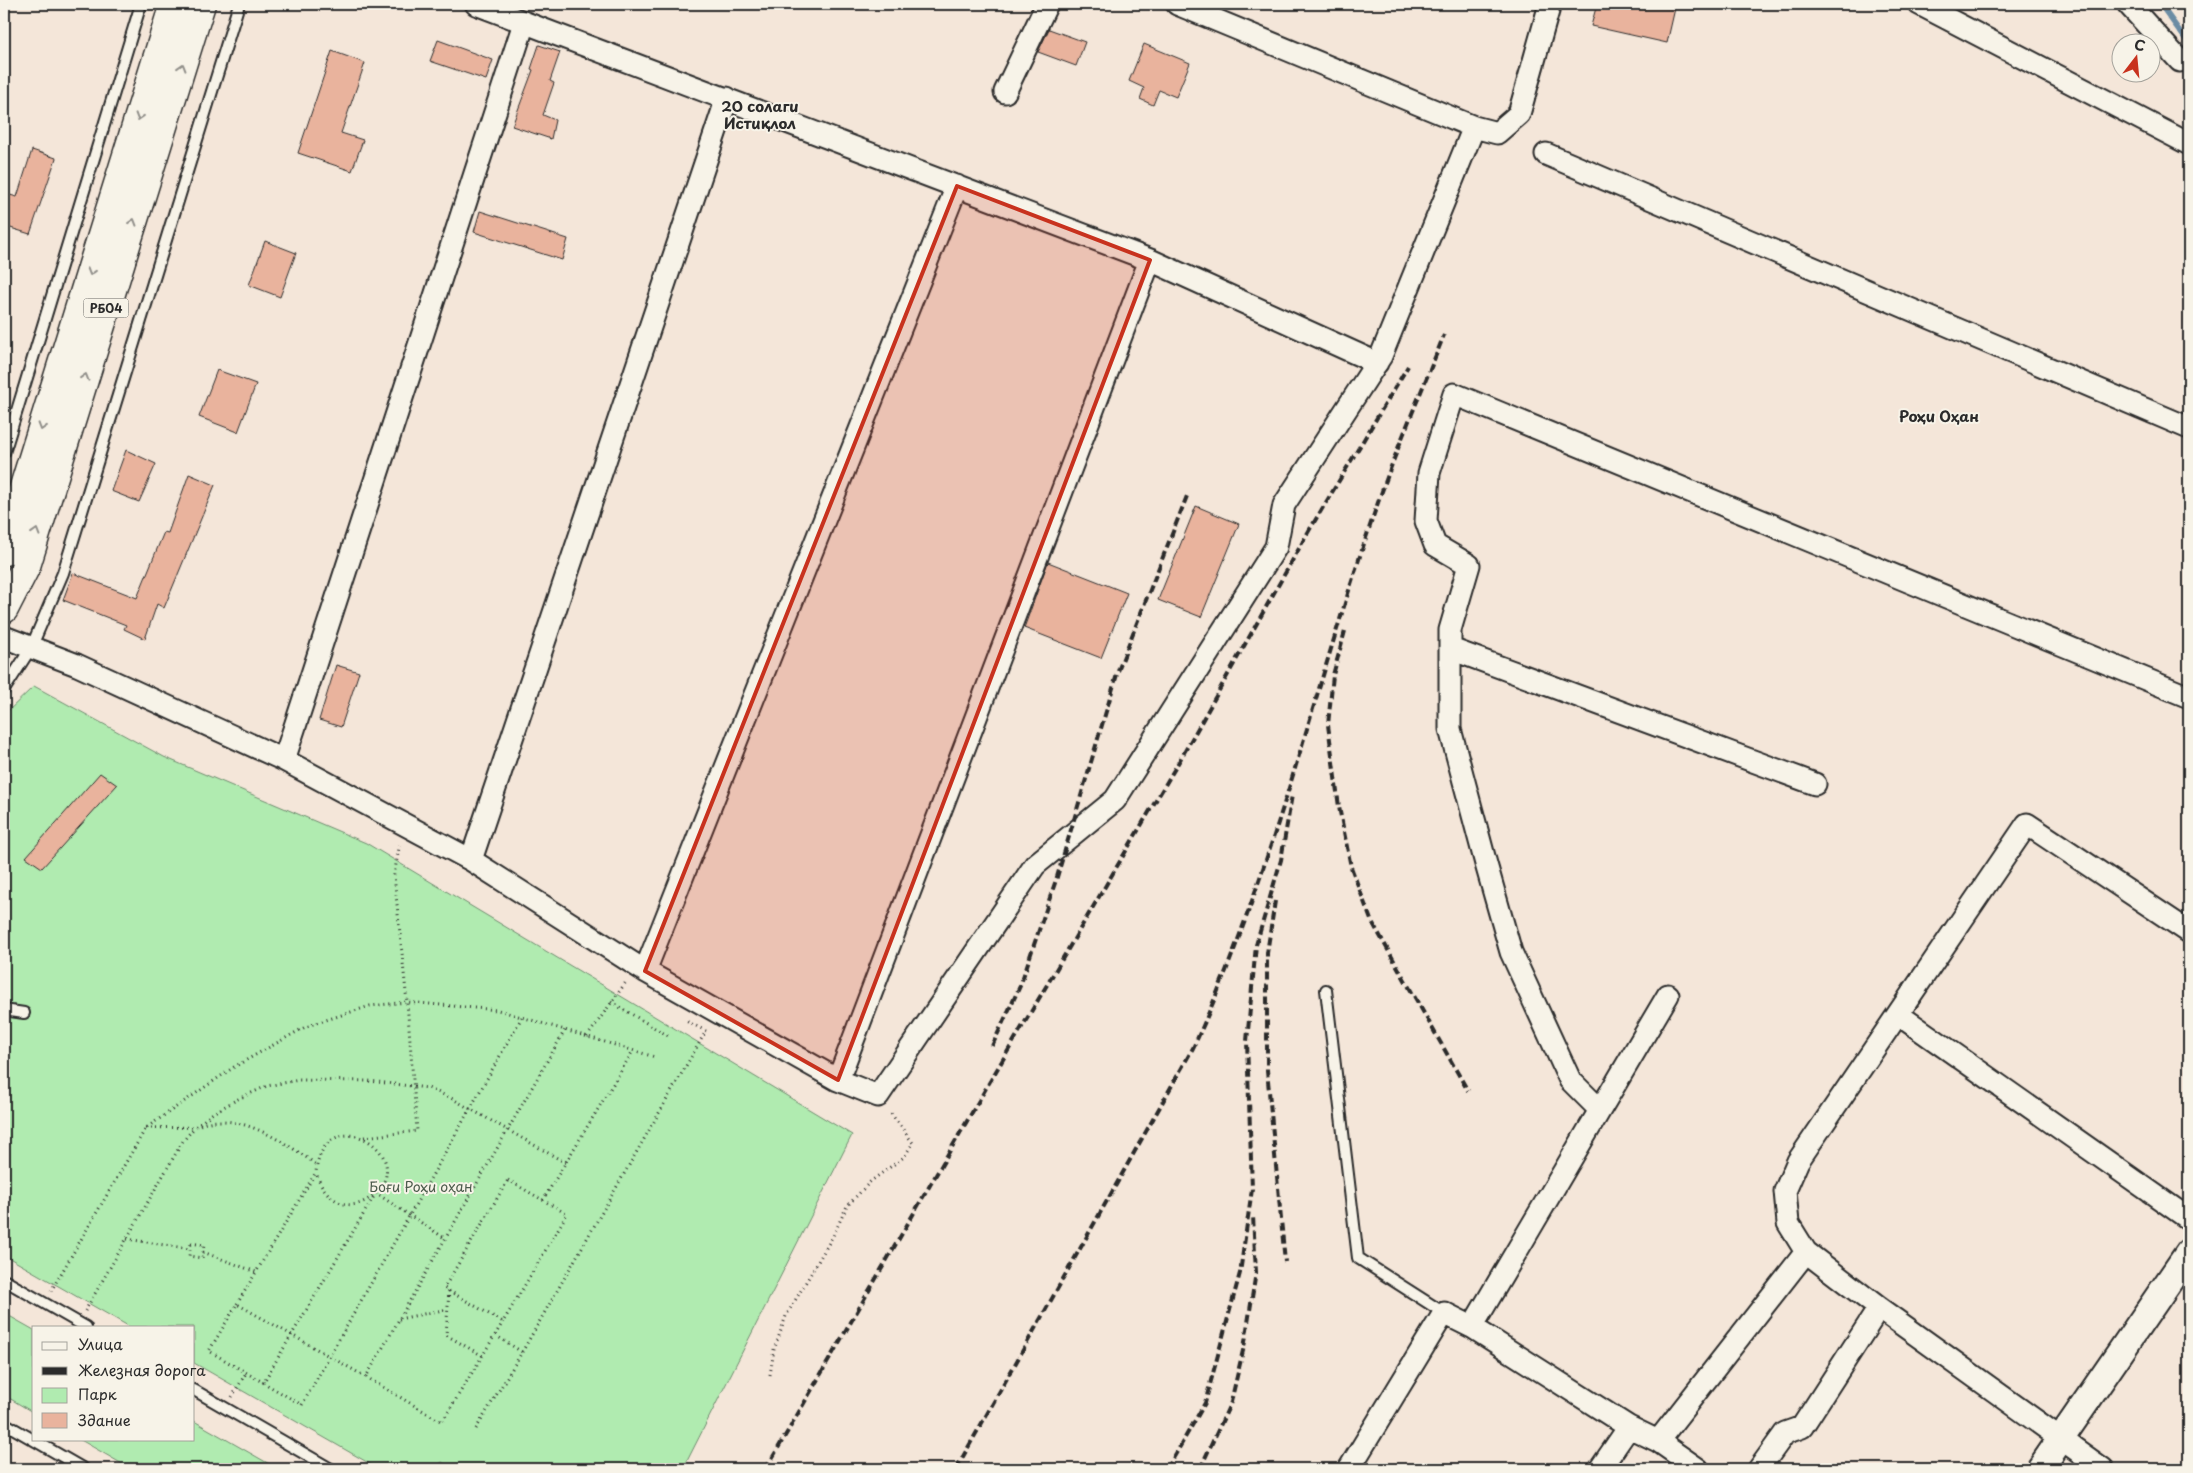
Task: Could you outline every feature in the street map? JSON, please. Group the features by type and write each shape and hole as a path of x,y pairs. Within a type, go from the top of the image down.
{"main road":[{"name":"РБ04","path":"4,609 11,558 174,4"},
{"name":"РБ04","path":"11,558 201,4"}],"street":[{"path":"476,4 1150,260 1377,362"},
{"path":"1005,92 1047,4"},
{"path":"1177,4 1474,127 1497,133 1519,114 1550,4"},
{"path":"1919,4 2189,144"},
{"path":"2128,4 2180,61"},
{"path":"284,760 524,23"},
{"path":"471,860 727,98"},
{"path":"4,637 77,665 284,760 471,860 641,969 838,1080 878,1096 1035,865 1115,800 1276,547 1284,505 1377,362 1474,127"},
{"path":"1546,154 2189,428"},
{"path":"641,969 957,186"},
{"path":"838,1080 1150,260"},
{"path":"1600,1110 1570,1080 1511,952 1450,729 1450,630 1468,566 1435,545 1426,521 1429,474 1454,394 2189,697"},
{"path":"1451,649 1815,784"},
{"path":"2103,1469 1879,1308 1806,1252 1788,1223 1785,1191 1798,1162 2027,824 2189,932"},
{"path":"1472,1327 1668,995"},
{"path":"1899,1015 2189,1219"},
{"path":"1658,1441 1806,1252"},
{"path":"2040,1469 2189,1252"},
{"path":"1759,1469 1785,1432 1802,1427 1879,1308"},
{"path":"1349,1469 1444,1313 1472,1327 1629,1427 1658,1441 1698,1469"},
{"path":"1600,1469 1629,1427"}],"lane":[{"path":"4,453 141,4"},
{"path":"4,690 31,648 63,573 239,4"},
{"path":"1326,990 1358,1258 1444,1313"},
{"path":"4,1010 24,1013"},
{"path":"4,1280 82,1325"},
{"path":"195,1391 331,1469"},
{"path":"4,1423 32,1439"},
{"path":"34,1440 84,1469"}],"path":[{"path":"408,826 398,848 394,875 407,1002 417,1131 363,1137 352,1135 340,1137 330,1142 322,1150 316,1172 209,1351 302,1405 522,1017"},
{"path":"587,1037 611,1002 641,969"},
{"path":"44,1302 146,1128 234,1067 307,1026 370,1006 407,1002 498,1010 655,1057"},
{"path":"611,1002 670,1037"},
{"path":"476,1429 706,1032 686,1021"},
{"path":"366,1377 565,1030"},
{"path":"543,1200 634,1051"},
{"path":"82,1325 127,1239 183,1141 195,1127 213,1113 238,1099 268,1086 292,1082 338,1079 414,1085 428,1088 470,1109 566,1163"},
{"path":"770,1375 774,1350 786,1316 833,1236 847,1206 871,1181 904,1157 913,1143 878,1096"},
{"path":"146,1128 195,1127 208,1121 228,1121 276,1138 317,1165"},
{"path":"264,1382 383,1184 386,1173 385,1162 377,1147 363,1137"},
{"path":"316,1172 319,1183 326,1193 340,1202 357,1204 367,1200 376,1193"},
{"path":"237,1304 442,1422 496,1335 567,1214 508,1180 444,1288 503,1322"},
{"path":"376,1193 446,1239"},
{"path":"127,1239 190,1249"},
{"path":"191,1243 204,1245 202,1258 189,1256 190,1249 191,1243"},
{"path":"203,1252 256,1272"},
{"path":"449,1290 446,1335 483,1356"},
{"path":"399,1319 448,1309"},
{"path":"496,1335 522,1352"},
{"path":"226,1409 246,1373"}],"highlighted area":[{"path":"957,186 1150,260 838,1080 645,971"}],"green space":[{"name":"Боғи Роҳи оҳан","path":"34,686 164,757 366,843 852,1135 683,1469 453,1469 442,1462 432,1469 379,1469 195,1364 195,1326 128,1326 4,1255 4,715"},
{"path":"4,1313 32,1329 32,1412 4,1395"},
{"path":"195,1422 278,1469 131,1469 81,1440 195,1440"}],"building":[{"path":"1597,4 1676,4 1667,43 1591,26"},
{"path":"1049,29 1085,42 1076,66 1038,52"},
{"path":"438,40 493,60 486,80 430,61"},
{"path":"1144,44 1190,63 1176,97 1159,90 1153,105 1140,99 1144,88 1129,81"},
{"path":"539,45 560,52 550,81 554,83 543,115 555,120 551,139 512,126 533,70 531,69"},
{"path":"332,51 365,63 341,133 363,140 352,171 298,153"},
{"path":"32,150 56,158 30,234 4,226 4,215 10,195 17,197"},
{"path":"480,211 568,239 562,260 474,232"},
{"path":"265,241 296,253 280,297 249,285"},
{"path":"217,370 256,384 238,432 199,417"},
{"path":"126,450 156,464 139,502 111,491"},
{"path":"189,474 215,485 164,608 157,604 145,639 124,629 126,625 63,600 73,573 137,598 164,532 168,533"},
{"path":"1196,506 1239,524 1201,617 1158,600"},
{"path":"1048,562 1127,593 1101,658 1024,628"},
{"path":"336,665 359,672 341,727 319,720"},
{"path":"100,773 117,785 42,868 26,857"}],"waterway":[{"path":"2160,4 2189,44"}],"railway":[{"path":"956,1469 1193,1048 1222,981 1248,913 1271,843 1381,494 1444,335"},
{"path":"766,1469 989,1083 1181,758 1310,529 1408,366"},
{"path":"992,1046 1020,986 1057,877 1118,671 1187,496"},
{"path":"1345,631 1333,675 1328,725 1339,807 1351,867 1371,920 1468,1091"},
{"path":"1167,1469 1205,1403 1240,1273 1252,1189 1247,1041 1256,945 1281,860 1292,795"},
{"path":"1275,901 1267,953 1267,1070 1285,1262"},
{"path":"1200,1469 1231,1402 1245,1342 1256,1272 1253,1216"}],"district":[{"name":"20 солаги Истиқлол","path":"760,114"},
{"name":"Роҳи Оҳан","path":"1939,415"}]}
